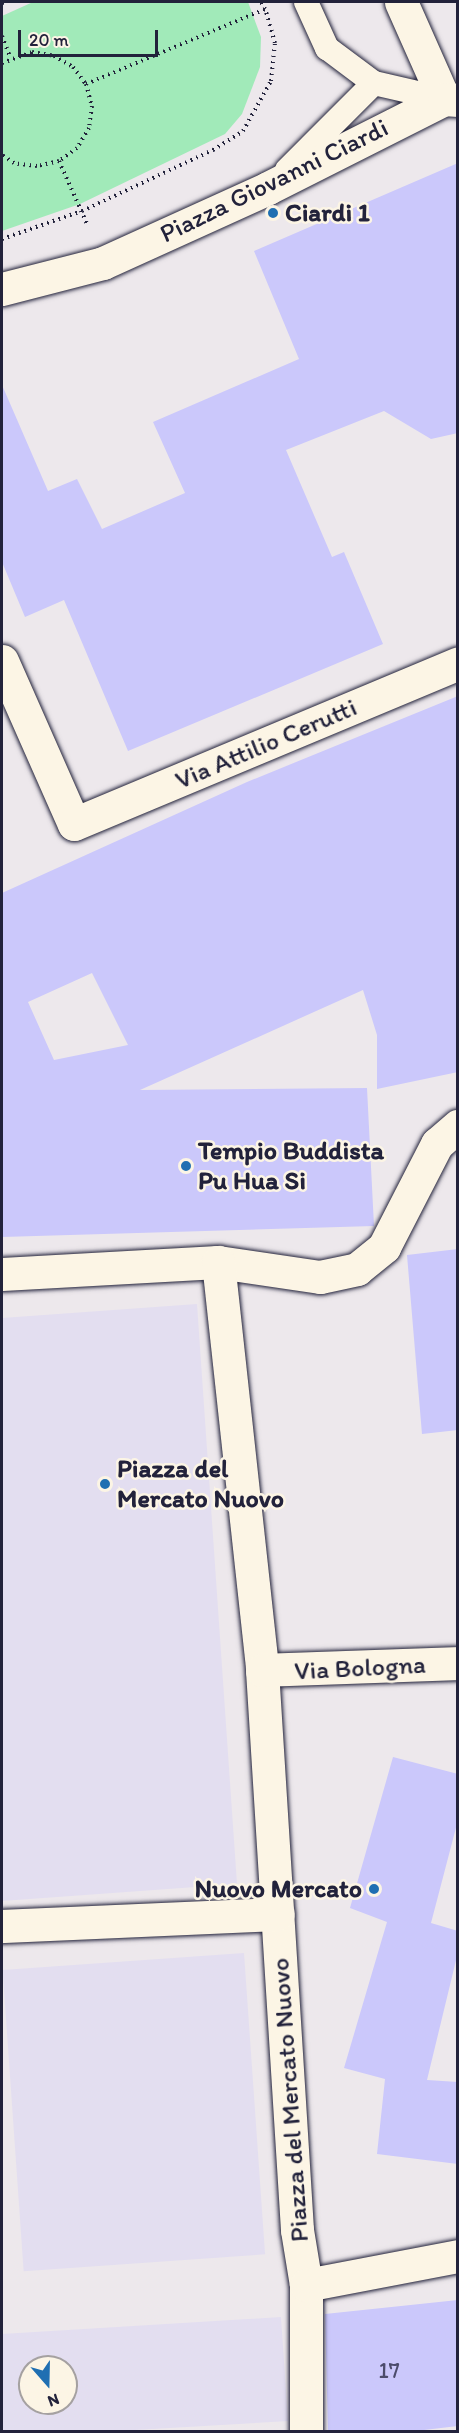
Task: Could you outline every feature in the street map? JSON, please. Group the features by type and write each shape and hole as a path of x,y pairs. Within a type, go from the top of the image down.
{"street":[{"path":"401,2 453,104"},
{"name":"Piazza Giovanni Ciardi","path":"2,289 103,263 453,104"},
{"name":"Via Attilio Cerutti","path":"2,661 74,824 458,663"},
{"path":"2,1274 218,1262 320,1277 357,1269 384,1247 437,1144 458,1126"},
{"name":"Piazza del Mercato Nuovo","path":"218,1262 262,1671 297,2230 306,2285 306,2427"},
{"name":"Via Bologna","path":"262,1671 458,1663"},
{"path":"2,1926 278,1914"},
{"path":"306,2285 458,2256"}],"lane":[{"path":"306,2 327,48 374,83 453,104"},
{"path":"268,188 374,83"}],"path":[{"path":"2,3 6,2"},
{"path":"2,239 82,211 213,150 243,131 271,81 275,43 261,2"},
{"path":"86,84 265,9"},
{"path":"2,36 10,57"},
{"path":"2,63 10,57 32,52 54,56 73,67 86,84 92,106 88,128 77,148 59,161 37,166 14,163 2,155"},
{"path":"59,161 103,263"}],"shaded area":[{"name":"Piazza del Mercato Nuovo","path":"197,1304 237,1884 2,1901 2,1318"},
{"path":"244,1953 265,2254 24,2271 3,1970"},
{"path":"281,2317 288,2421 118,2431 2,2431 2,2334"}],"green space":[{"path":"33,2 248,2 261,37 260,67 242,114 225,134 80,204 2,231 2,16"}],"building":[{"path":"458,163 458,433 431,439 384,411 286,450 332,557 344,552 383,644 128,751 64,600 25,617 2,562 2,385 48,491 77,479 102,529 185,493 153,422 299,359 254,251"},
{"path":"458,696 458,1072 377,1089 377,1035 363,990 140,1090 367,1088 374,1226 2,1237 2,893 247,782","holes":["92,973 128,1045 54,1060 28,1002"]},
{"path":"458,1249 458,1430 422,1434 407,1255"},
{"path":"393,1757 458,1774 458,1820 431,1923 458,1931 458,1952 427,2080 458,2082 458,2164 377,2154 385,2079 344,2068 387,1922 350,1908"},
{"path":"458,2300 458,2426 407,2432 328,2432 325,2314"}],"place":[{"name":"Ciardi 1","path":"273,213"},
{"name":"Tempio Buddista Pu Hua Si","path":"186,1166"},
{"name":"Piazza del Mercato Nuovo","path":"105,1484"},
{"name":"Nuovo Mercato","path":"374,1889"}]}
